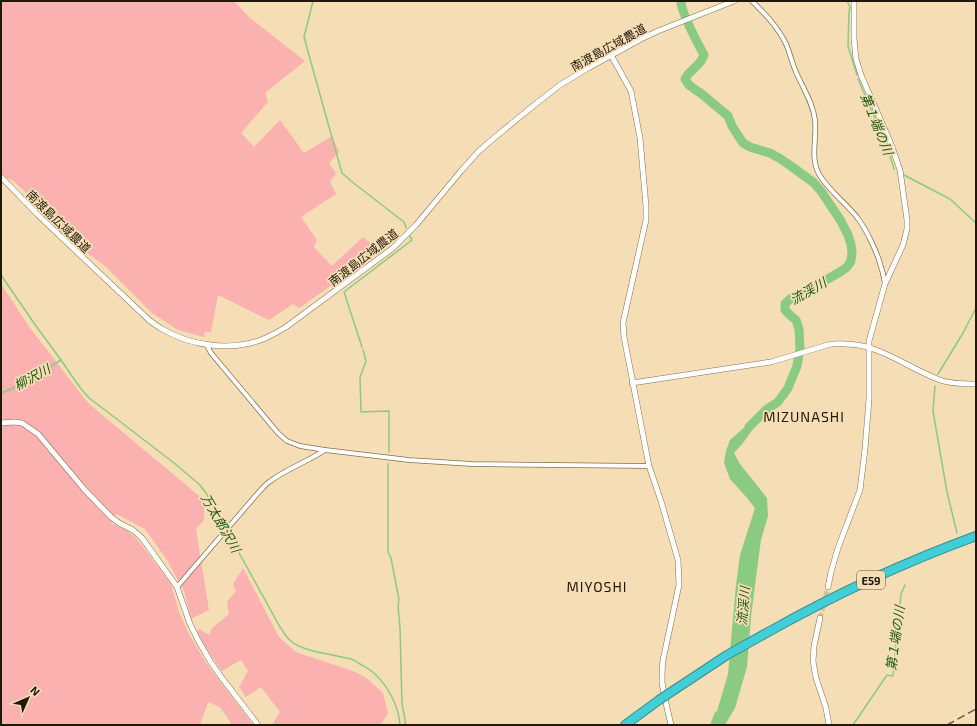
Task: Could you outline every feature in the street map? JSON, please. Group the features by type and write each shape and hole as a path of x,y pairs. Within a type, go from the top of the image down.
{"highway":[{"name":"E59","path":"625,725 659,700 727,655 770,631 844,592 943,548 976,536"}],"street":[{"name":"南渡島広域農道","path":"1,177 38,215 149,320 162,329 177,336 207,345 232,346 246,344 273,335 296,321 393,248 429,211 479,151 560,85 611,55 658,31 734,1"},
{"path":"752,1 773,23 786,43 796,72 813,111 816,135 814,158 816,167 826,185 859,219 881,266 885,284"},
{"path":"828,587 838,548 860,490 869,399 869,341 885,284 903,245 907,229 900,170 891,144 861,75 856,59 854,40 854,1"},
{"path":"611,55 631,91 640,138 646,206 646,220 624,323 624,337 649,466 678,560 679,585 663,660 662,672 665,701 671,725"},
{"path":"632,383 782,359 837,343 875,349 940,380 956,384 976,384"},
{"path":"207,345 211,353 272,427 282,437 300,446 409,460 472,464 649,466"},
{"path":"1,422 22,423 38,434 84,489 111,518 133,530 142,538 177,587 190,624 198,640 222,678 258,725"},
{"path":"177,587 269,482 314,458 325,450"},
{"path":"820,618 814,646 813,661 816,678 826,708 829,725"}],"shaded area":[{"path":"1,1 234,1 249,17 305,61 265,93 268,102 241,133 254,147 280,120 304,153 332,136 339,152 329,163 336,174 330,182 336,194 301,217 317,240 314,247 332,266 363,237 373,245 366,252 371,258 299,308 293,304 269,320 218,295 211,332 205,332 204,337 178,330 152,313 105,266 58,232 44,218 30,196 1,173"},
{"path":"1,284 30,328 88,403 204,500 204,520 196,529 209,610 191,619 184,591 167,560 145,529 116,514 111,523 126,530 137,539 171,584 179,612 188,632 206,663 253,725 229,725 231,723 220,707 208,702 200,725 1,725"},
{"path":"243,568 279,637 296,652 353,671 365,677 383,693 388,713 381,725 272,725 280,712 261,687 246,697 239,687 248,671 241,660 222,671 204,645 197,631 200,629 209,635 212,628 229,614 227,602 236,591 233,584"}],"water":[{"path":"757,416 758,422 734,453 740,464 767,498 768,516 761,540 751,617 747,667 735,708 725,725 710,725 715,712 717,711 728,674 740,555 755,508 730,479 724,463 730,440"}],"waterway":[{"path":"313,1 304,37 342,173 404,222 406,228"},
{"name":"流渓川","path":"681,1 687,20 704,55 700,62 685,79 689,85 728,116 732,126 743,143 779,158 813,182 821,191 841,221 851,244 851,261 847,267 813,289 790,299 785,304 785,310 796,320 799,329 800,348 797,366 788,388 778,402 767,409 749,427"},
{"name":"第１端の川","path":"847,1 850,7 848,46 857,75"},
{"name":"第１端の川","path":"858,79 887,146 894,169"},
{"name":"第１端の川","path":"902,174 950,199 976,223"},
{"path":"362,347 344,292 412,240 410,236"},
{"name":"万太郎沢川","path":"1,275 36,326 89,398 199,484 206,493 280,627 288,638 302,647 317,652 352,659 373,672 384,684 392,697 398,711 400,725"},
{"name":"第１端の川","path":"938,374 963,333 976,308"},
{"path":"363,350 366,361 360,377 361,412 389,411 389,452"},
{"name":"柳沢川","path":"1,393 21,385 61,360"},
{"name":"第１端の川","path":"935,386 933,411 947,492 957,533"},
{"path":"388,464 388,552 391,558 399,600 402,704 405,725"},
{"name":"第１端の川","path":"853,725 887,675 893,676 901,594 905,585"}],"tunnel":[{"path":"820,618 828,587"}],"railway":[{"path":"947,725 976,709"}],"district":[{"name":"MIZUNASHI","path":"804,416"},
{"name":"MIYOSHI","path":"597,586"}]}
